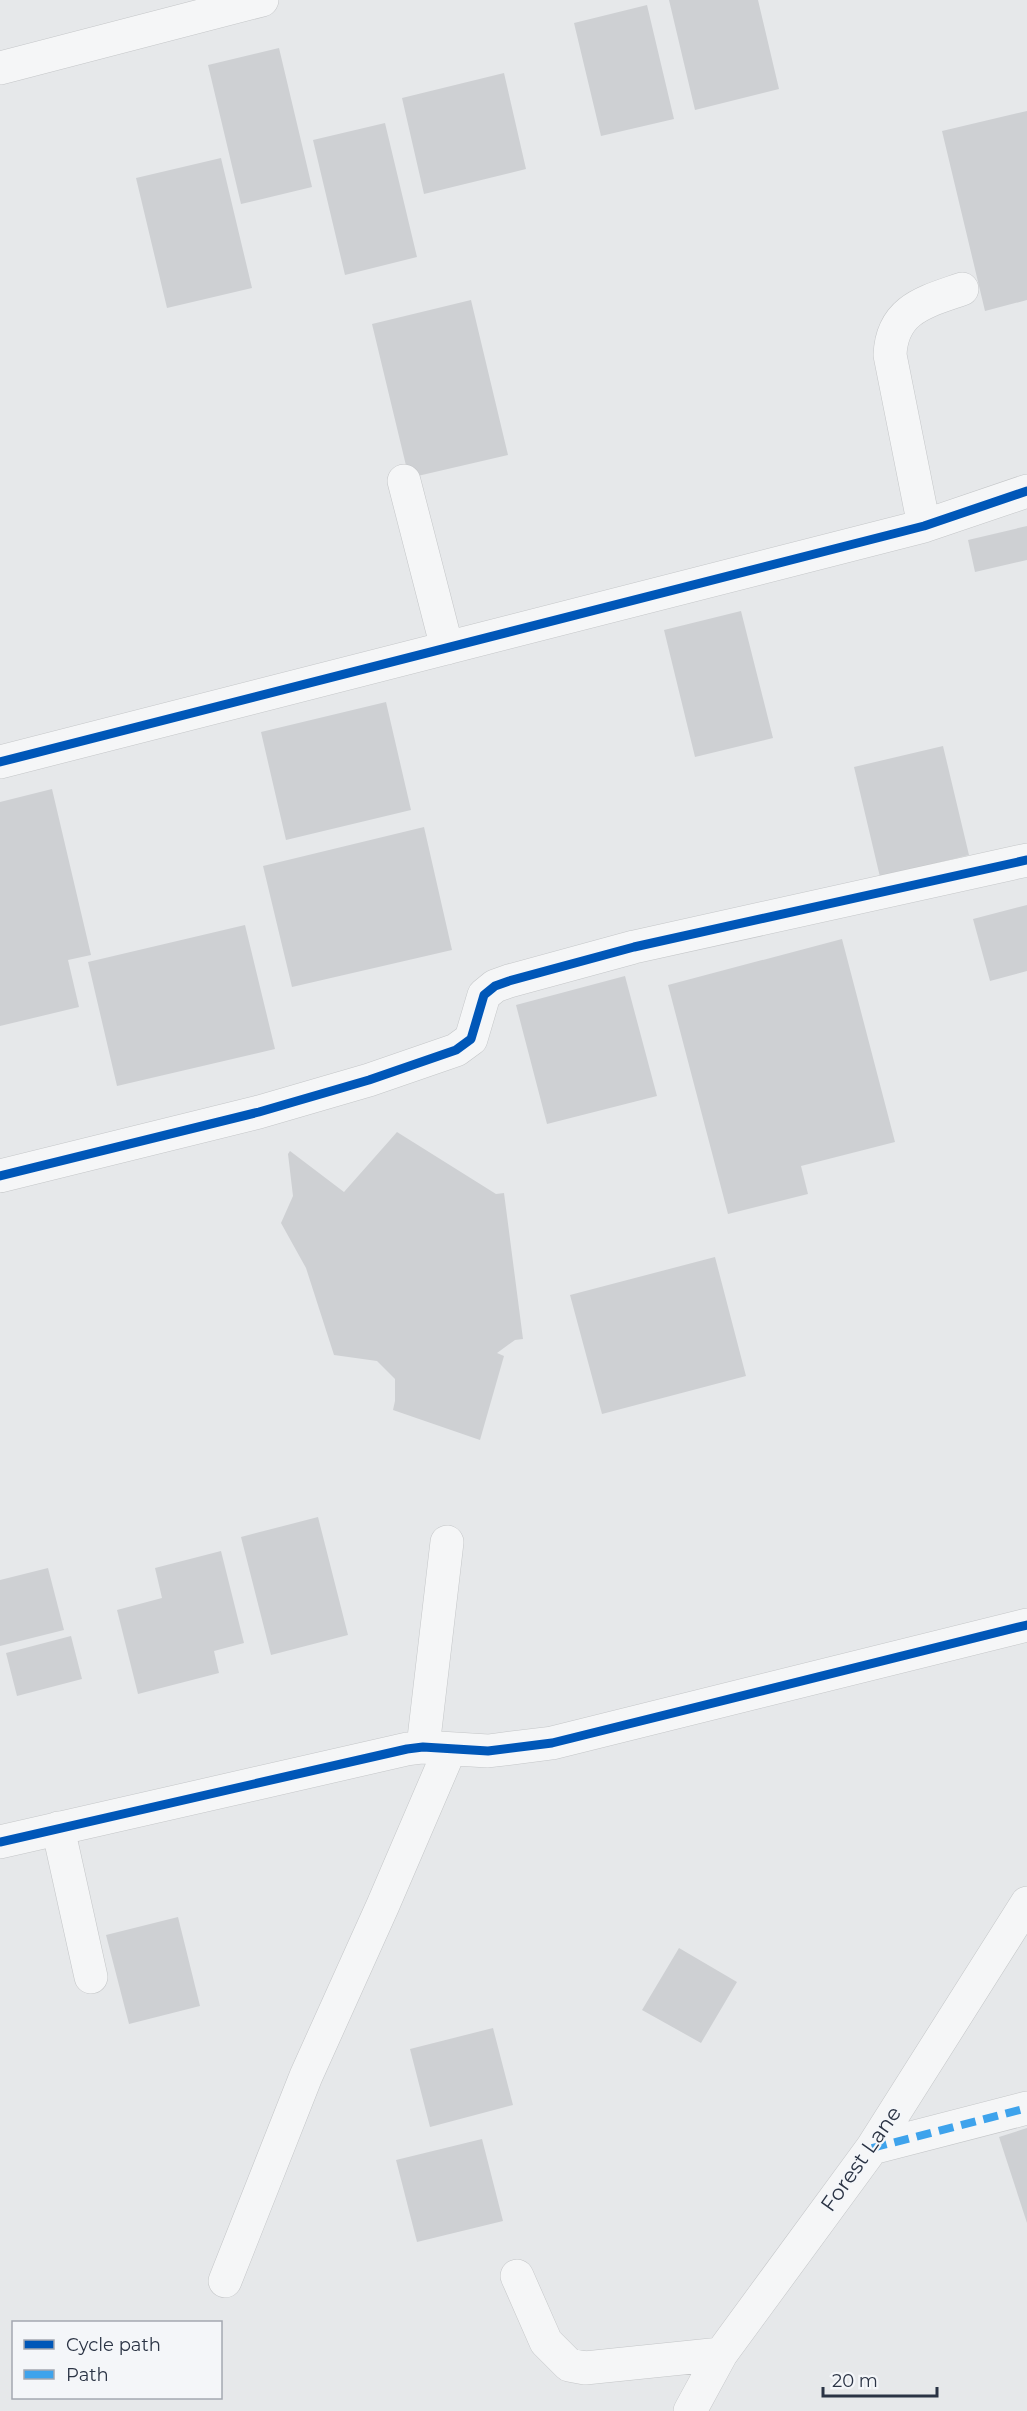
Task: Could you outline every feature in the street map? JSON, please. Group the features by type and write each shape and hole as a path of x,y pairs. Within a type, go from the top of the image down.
{"street":[{"path":"0,68 262,0"},
{"path":"924,525 890,355 891,342 895,327 911,309 962,289"},
{"path":"404,481 447,648"},
{"path":"0,762 924,525 1027,491"},
{"path":"0,1176 259,1112 369,1080 456,1050 471,1039 484,995 495,986 509,981 634,947 1027,860"},
{"path":"225,2281 306,2076 383,1905 436,1748 447,1542"},
{"path":"0,1842 374,1756 436,1748 467,1751 512,1749 597,1733 1027,1625"},
{"path":"58,1828 91,1977"},
{"name":"Forest Lane","path":"690,2411 721,2354 872,2148 1027,1903"},
{"path":"872,2148 1027,2108"},
{"path":"517,2276 546,2342 569,2365 585,2368 721,2354"}],"building":[{"path":"669,0 758,0 779,89 695,110"},
{"path":"647,5 674,119 601,136 574,23"},
{"path":"279,48 312,187 241,204 208,65"},
{"path":"504,73 526,169 424,194 402,98"},
{"path":"1027,111 1027,300 985,311 942,131"},
{"path":"385,123 417,257 345,275 313,140"},
{"path":"221,158 252,288 167,308 136,178"},
{"path":"471,300 508,455 409,478 372,324"},
{"path":"1027,526 1027,560 975,572 968,540"},
{"path":"741,611 773,738 695,757 664,630"},
{"path":"386,702 411,810 286,840 261,732"},
{"path":"943,746 969,855 880,877 854,767"},
{"path":"52,789 91,955 68,960 79,1007 0,1026 0,802"},
{"path":"424,827 452,950 292,987 263,866"},
{"path":"1027,905 1027,971 990,981 973,919"},
{"path":"245,925 275,1049 117,1086 88,962"},
{"path":"842,939 895,1142 801,1166 808,1194 728,1214 668,985"},
{"path":"625,976 657,1096 547,1124 516,1005"},
{"path":"397,1132 496,1194 504,1193 523,1339 515,1340 497,1353 504,1356 480,1440 393,1410 395,1379 377,1361 334,1355 306,1268 281,1223 293,1196 288,1154 290,1151 344,1192"},
{"path":"715,1257 746,1376 602,1414 570,1295"},
{"path":"318,1517 348,1635 271,1655 241,1537"},
{"path":"221,1551 244,1643 214,1651 219,1673 138,1694 117,1610 162,1598 155,1568"},
{"path":"48,1568 64,1630 0,1646 0,1580"},
{"path":"71,1636 82,1679 17,1696 6,1653"},
{"path":"178,1917 200,2006 129,2024 106,1935"},
{"path":"679,1948 737,1982 701,2043 642,2010"},
{"path":"493,2028 513,2105 430,2127 410,2049"},
{"path":"1027,2128 1027,2223 999,2137"},
{"path":"482,2139 503,2221 417,2242 396,2160"}],"marked path":[{"path":"872,2148 1027,2108"}],"cycle path":[{"path":"0,762 924,526 1027,491"},
{"path":"0,1176 259,1112 369,1080 456,1050 471,1039 484,995 495,986 509,981 634,947 1027,860"},
{"path":"0,1842 407,1749 423,1747 488,1751 552,1743 1027,1625"}]}
